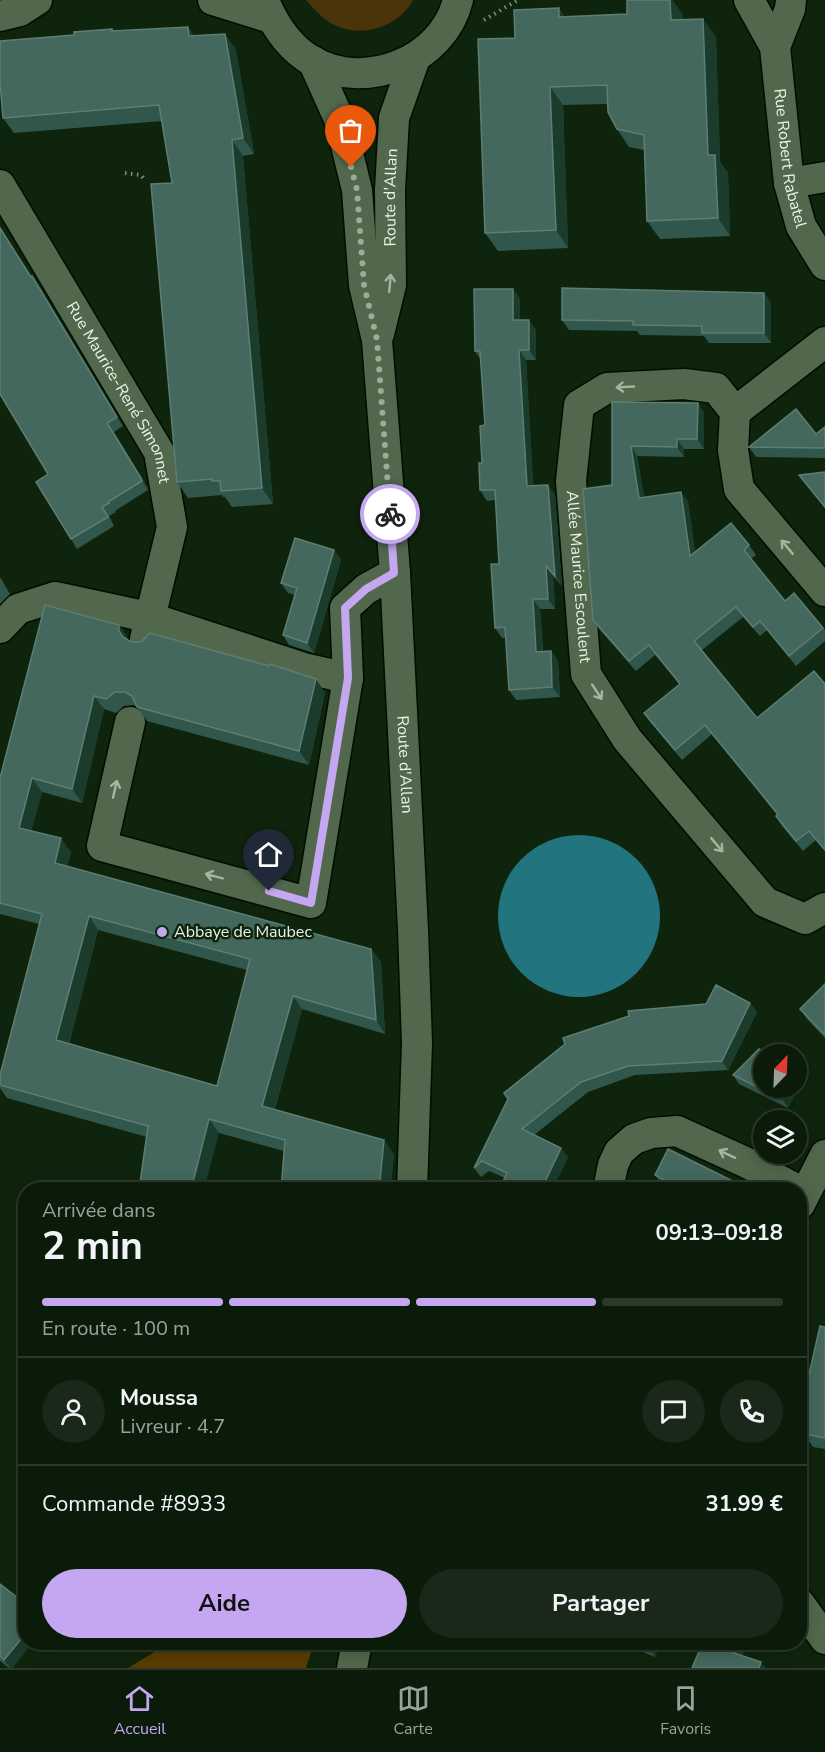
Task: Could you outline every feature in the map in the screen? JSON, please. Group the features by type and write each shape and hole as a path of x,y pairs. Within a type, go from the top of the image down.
{"street":[{"path":"0,16 20,11 37,0"},
{"path":"213,0 267,9 282,36 296,50 313,61 333,69 354,73 375,72 396,67 415,58 432,44 466,8"},
{"name":"Rue Robert Rabatel","path":"750,0 775,47 789,183 801,226 825,265"},
{"path":"764,0 779,0"},
{"name":"Rue Robert Rabatel","path":"775,47 790,9 791,0"},
{"name":"Route d'Allan","path":"377,340 391,285 390,190 394,118 415,58"},
{"name":"Route d'Allan","path":"313,61 340,121 357,190 364,285 377,340 394,573 417,1043 412,1182"},
{"path":"789,183 825,177"},
{"name":"Rue Maurice-René Simonnet","path":"0,185 159,452 171,527 146,628"},
{"path":"825,342 735,412 733,450 739,489 825,591"},
{"name":"Allée Maurice Escoulent","path":"735,412 716,388 684,384 607,388 579,405 571,481 585,674 627,739 765,902 805,919 825,908"},
{"path":"130,722 102,846 311,903 348,678 345,608 366,589 394,573"},
{"path":"0,628 18,609 56,597 146,628 348,678"},
{"path":"610,1182 613,1165 619,1152 634,1139 651,1132 677,1131 745,1162 779,1182"},
{"path":"807,1183 825,1155"},
{"path":"807,1614 825,1639"},
{"path":"352,1668 355,1650"}],"path":[{"path":"466,8 493,13 518,0"},
{"path":"124,173 141,175 145,180"}],"shaded area":[{"path":"306,0 413,0 407,9 391,23 360,31 334,25 321,16"},
{"path":"158,1650 312,1650 306,1668 128,1668"}],"water":[{"path":"579,835 610,841 636,859 654,885 660,916 654,947 636,973 610,991 579,997 548,991 522,973 504,947 498,916 504,885 522,859 548,841"}],"building":[{"path":"627,0 670,0 671,20 703,19 708,155 715,155 718,218 647,221 644,135 617,129 608,112 607,85 550,87 556,230 485,233 478,39 515,38 514,10 559,8 559,17 627,14"},
{"path":"188,27 189,36 225,34 243,138 232,140 262,488 221,491 220,481 212,481 212,479 177,482 151,184 172,183 159,105 3,118 0,41 74,35 74,32 112,29 112,31"},
{"path":"0,228 32,276 117,417 107,423 142,481 102,507 108,517 71,539 36,482 48,474 0,394"},
{"path":"562,288 764,293 764,333 702,333 702,326 633,325 633,321 562,320"},
{"path":"474,289 513,289 513,320 529,320 529,350 519,350 527,486 548,485 555,576 546,566 548,599 533,599 536,652 551,651 552,687 509,690 505,627 495,628 491,564 499,564 495,490 480,490 479,463 482,463 480,426 485,425 480,351 475,351"},
{"path":"612,402 698,403 697,439 677,439 677,447 631,446 639,498 681,492 690,556 731,523 749,545 744,550 785,601 794,593 823,628 789,656 760,621 753,627 736,607 694,641 757,718 814,671 825,684 825,850 809,831 796,841 776,816 778,814 705,725 675,750 644,713 680,684 649,645 629,661 593,620 583,489 612,485"},
{"path":"796,409 816,434 825,427 825,448 749,447"},
{"path":"825,472 825,507 799,475"},
{"path":"295,538 334,550 307,643 283,635 297,588 281,583"},
{"path":"45,605 119,625 119,631 123,637 131,642 141,642 150,633 269,666 270,664 316,679 299,751 137,707 132,696 125,692 115,692 106,699 94,696 72,789 32,778 19,828 61,838 55,863 371,949 376,1020 293,996 262,1106 384,1140 380,1182 282,1182 285,1140 209,1119 193,1182 140,1182 148,1126 0,1085 0,1075 42,914 0,903 0,778","holes":["89,916 250,959 217,1086 56,1040"]},
{"path":"825,984 825,1035 800,1009"},
{"path":"716,985 750,1003 722,1061 628,1066 581,1082 522,1129 561,1148 545,1182 503,1182 507,1173 482,1161 474,1168 508,1099 504,1093 565,1044 563,1038 629,1016 628,1011 706,1004"},
{"path":"753,1055 753,1085 733,1075"},
{"path":"668,1149 735,1182 662,1182 663,1179 655,1175"},
{"path":"820,1326 825,1327 825,1438 807,1435 809,1416 807,1416 807,1383"},
{"path":"0,1584 18,1598 18,1643 4,1660 0,1656"},
{"path":"700,1650 735,1650 734,1653 761,1662 759,1668 692,1668"}],"way so far":[{"path":"351,167 357,190 364,285 377,340 390,514"}],"place":[{"name":"Abbaye de Maubec","path":"162,932"}],"route":[{"path":"269,891 311,903 325,805 348,678 345,608 366,589 394,573 390,514"}]}
